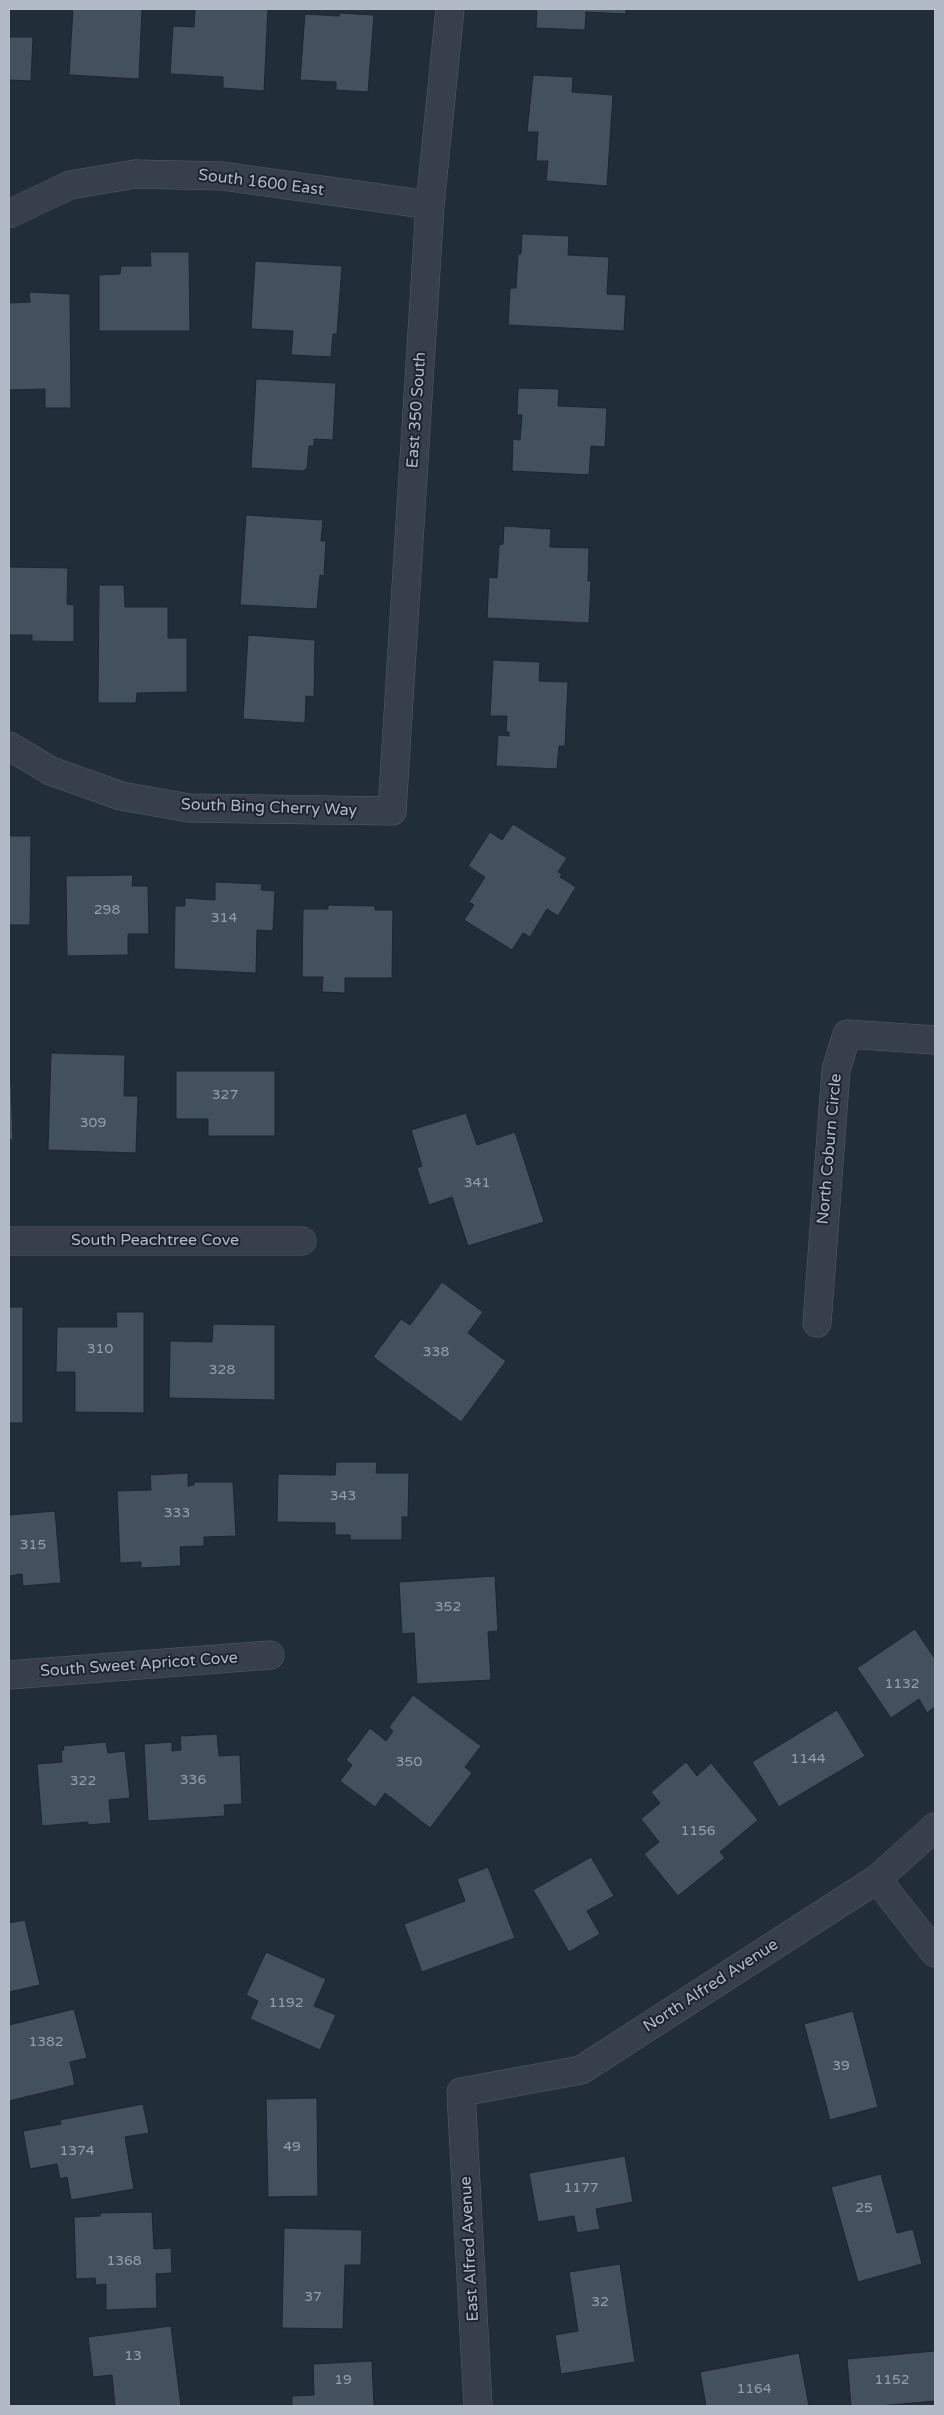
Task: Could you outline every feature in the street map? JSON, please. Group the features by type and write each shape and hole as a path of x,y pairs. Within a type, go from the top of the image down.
{"street":[{"name":"East 350 South","path":"392,812 430,206 450,9"},
{"name":"South 1600 East","path":"9,214 70,185 134,174 222,176 430,206"},
{"name":"South Bing Cherry Way","path":"9,746 51,771 121,796 189,808 392,812"},
{"name":"North Coburn Circle","path":"817,1323 836,1070 847,1034 935,1040"},
{"name":"South Peachtree Cove","path":"9,1241 302,1241"},
{"name":"South Sweet Apricot Cove","path":"9,1675 270,1655"},
{"name":"North Alfred Avenue","path":"461,2092 581,2070 877,1879 935,1827"},
{"path":"877,1879 935,1953"},
{"name":"East Alfred Avenue","path":"461,2092 478,2406"}],"building":[{"path":"73,9 142,9 139,79 69,75"},
{"path":"195,9 268,9 264,91 223,88 223,77 170,74 173,26 194,27"},
{"path":"537,9 626,9 626,14 586,12 585,30 536,28"},
{"path":"340,13 374,15 368,92 336,90 336,82 300,80 305,14 339,16"},
{"path":"9,37 33,37 31,81 9,80"},
{"path":"533,75 573,77 572,92 613,95 607,186 546,181 548,161 536,161 538,132 527,132"},
{"path":"522,234 569,236 568,255 609,257 607,294 626,295 624,331 508,325 510,288 516,288 518,254 521,254"},
{"path":"150,252 189,252 190,331 99,331 99,275 120,274 121,266 151,266"},
{"path":"255,261 342,266 337,334 333,334 331,357 291,355 293,331 251,329"},
{"path":"29,292 70,294 71,408 45,408 45,389 9,390 9,303 30,302"},
{"path":"256,379 336,383 333,440 314,439 314,446 309,446 307,469 305,471 251,468"},
{"path":"518,388 559,389 558,406 607,408 605,447 591,446 589,475 512,471 513,439 520,440 522,415 517,415"},
{"path":"246,515 323,520 321,541 326,541 324,576 320,575 317,609 240,605"},
{"path":"504,526 551,529 550,547 589,548 588,581 591,581 589,623 487,618 489,577 497,578 499,545 503,544"},
{"path":"9,567 68,568 67,604 74,605 74,642 32,641 32,635 9,635"},
{"path":"99,585 124,585 125,607 168,607 168,638 187,638 187,692 137,693 136,703 98,703"},
{"path":"248,635 315,640 314,697 306,696 305,723 243,719"},
{"path":"493,660 540,662 539,681 568,682 565,746 559,746 557,769 496,766 498,735 509,736 509,732 506,732 507,716 490,716"},
{"path":"513,824 567,858 558,872 562,874 560,877 576,887 558,916 547,909 530,937 523,933 512,950 464,920 474,905 469,902 485,877 468,866 490,832 502,840"},
{"path":"9,836 31,836 30,925 9,925"},
{"path":"133,875 132,886 148,886 149,934 128,934 128,955 67,956 66,876"},
{"path":"215,882 262,884 261,890 275,891 273,931 257,930 256,973 174,969 175,906 185,906 185,898 215,900"},
{"path":"328,905 375,906 375,910 393,910 392,978 345,978 345,993 322,992 323,977 302,977 303,909 328,909"},
{"path":"51,1053 125,1055 124,1096 138,1096 136,1153 48,1150"},
{"path":"176,1071 275,1071 275,1136 208,1136 208,1119 176,1119"},
{"path":"9,1083 11,1083 13,1140 9,1140"},
{"path":"466,1113 477,1145 515,1132 544,1222 468,1246 452,1197 429,1205 417,1168 422,1166 411,1130"},
{"path":"442,1282 483,1312 468,1333 506,1361 461,1422 373,1357 401,1319 410,1325"},
{"path":"9,1307 23,1307 23,1423 9,1423"},
{"path":"116,1312 144,1312 144,1413 75,1412 75,1372 56,1372 57,1327 117,1327"},
{"path":"213,1324 275,1325 275,1400 169,1398 170,1341 212,1342"},
{"path":"336,1462 377,1462 376,1473 409,1473 408,1517 402,1517 402,1540 350,1540 350,1535 335,1535 335,1523 277,1522 278,1474 335,1475"},
{"path":"188,1473 188,1486 194,1485 194,1482 233,1482 236,1536 204,1537 204,1546 180,1547 181,1566 141,1568 141,1562 120,1563 117,1491 151,1490 150,1475"},
{"path":"55,1511 61,1583 23,1586 22,1574 9,1576 9,1515"},
{"path":"495,1576 498,1631 488,1632 491,1680 417,1684 414,1633 402,1634 399,1582"},
{"path":"915,1629 935,1659 935,1707 927,1713 919,1699 891,1718 857,1668"},
{"path":"413,1695 481,1746 465,1767 472,1773 430,1828 385,1793 375,1807 340,1781 352,1765 346,1760 370,1728 386,1741 393,1731 389,1727"},
{"path":"837,1710 865,1756 779,1807 752,1762"},
{"path":"217,1734 219,1756 240,1755 242,1804 224,1805 225,1816 148,1821 144,1744 172,1742 172,1751 181,1750 180,1736"},
{"path":"106,1742 108,1753 125,1751 130,1798 109,1800 111,1823 88,1825 88,1822 42,1826 37,1764 62,1762 61,1750 64,1750 63,1746"},
{"path":"686,1762 697,1776 711,1763 758,1820 720,1852 725,1858 678,1896 644,1854 659,1842 641,1819 660,1803 651,1792"},
{"path":"591,1857 614,1896 587,1911 600,1934 569,1952 533,1890"},
{"path":"488,1867 515,1938 422,1972 404,1924 465,1901 457,1879"},
{"path":"25,1920 40,1985 9,1992 9,1923"},
{"path":"266,1952 326,1979 314,2006 336,2015 320,2050 250,2019 258,2001 246,1995"},
{"path":"74,2009 87,2058 70,2062 75,2085 9,2101 9,2025"},
{"path":"853,2011 878,2107 830,2120 804,2024"},
{"path":"317,2098 318,2196 268,2197 266,2099"},
{"path":"143,2104 149,2133 125,2137 134,2189 71,2200 67,2177 60,2179 57,2164 30,2169 23,2131 61,2124 60,2120"},
{"path":"625,2156 633,2202 596,2209 600,2229 577,2233 574,2216 538,2222 529,2173"},
{"path":"881,2174 897,2233 913,2229 922,2264 858,2282 831,2187"},
{"path":"152,2212 154,2249 171,2248 172,2273 156,2274 157,2308 106,2310 106,2284 96,2285 95,2278 76,2279 74,2217 100,2216 100,2213"},
{"path":"284,2228 362,2230 361,2265 345,2265 343,2329 282,2328"},
{"path":"620,2264 635,2362 561,2374 555,2335 578,2331 569,2272"},
{"path":"171,2326 181,2406 115,2406 112,2375 93,2377 88,2337"},
{"path":"935,2351 935,2401 879,2406 851,2406 847,2359"},
{"path":"799,2353 809,2406 706,2406 700,2372"},
{"path":"372,2361 374,2406 292,2406 292,2396 314,2395 313,2364"}]}
